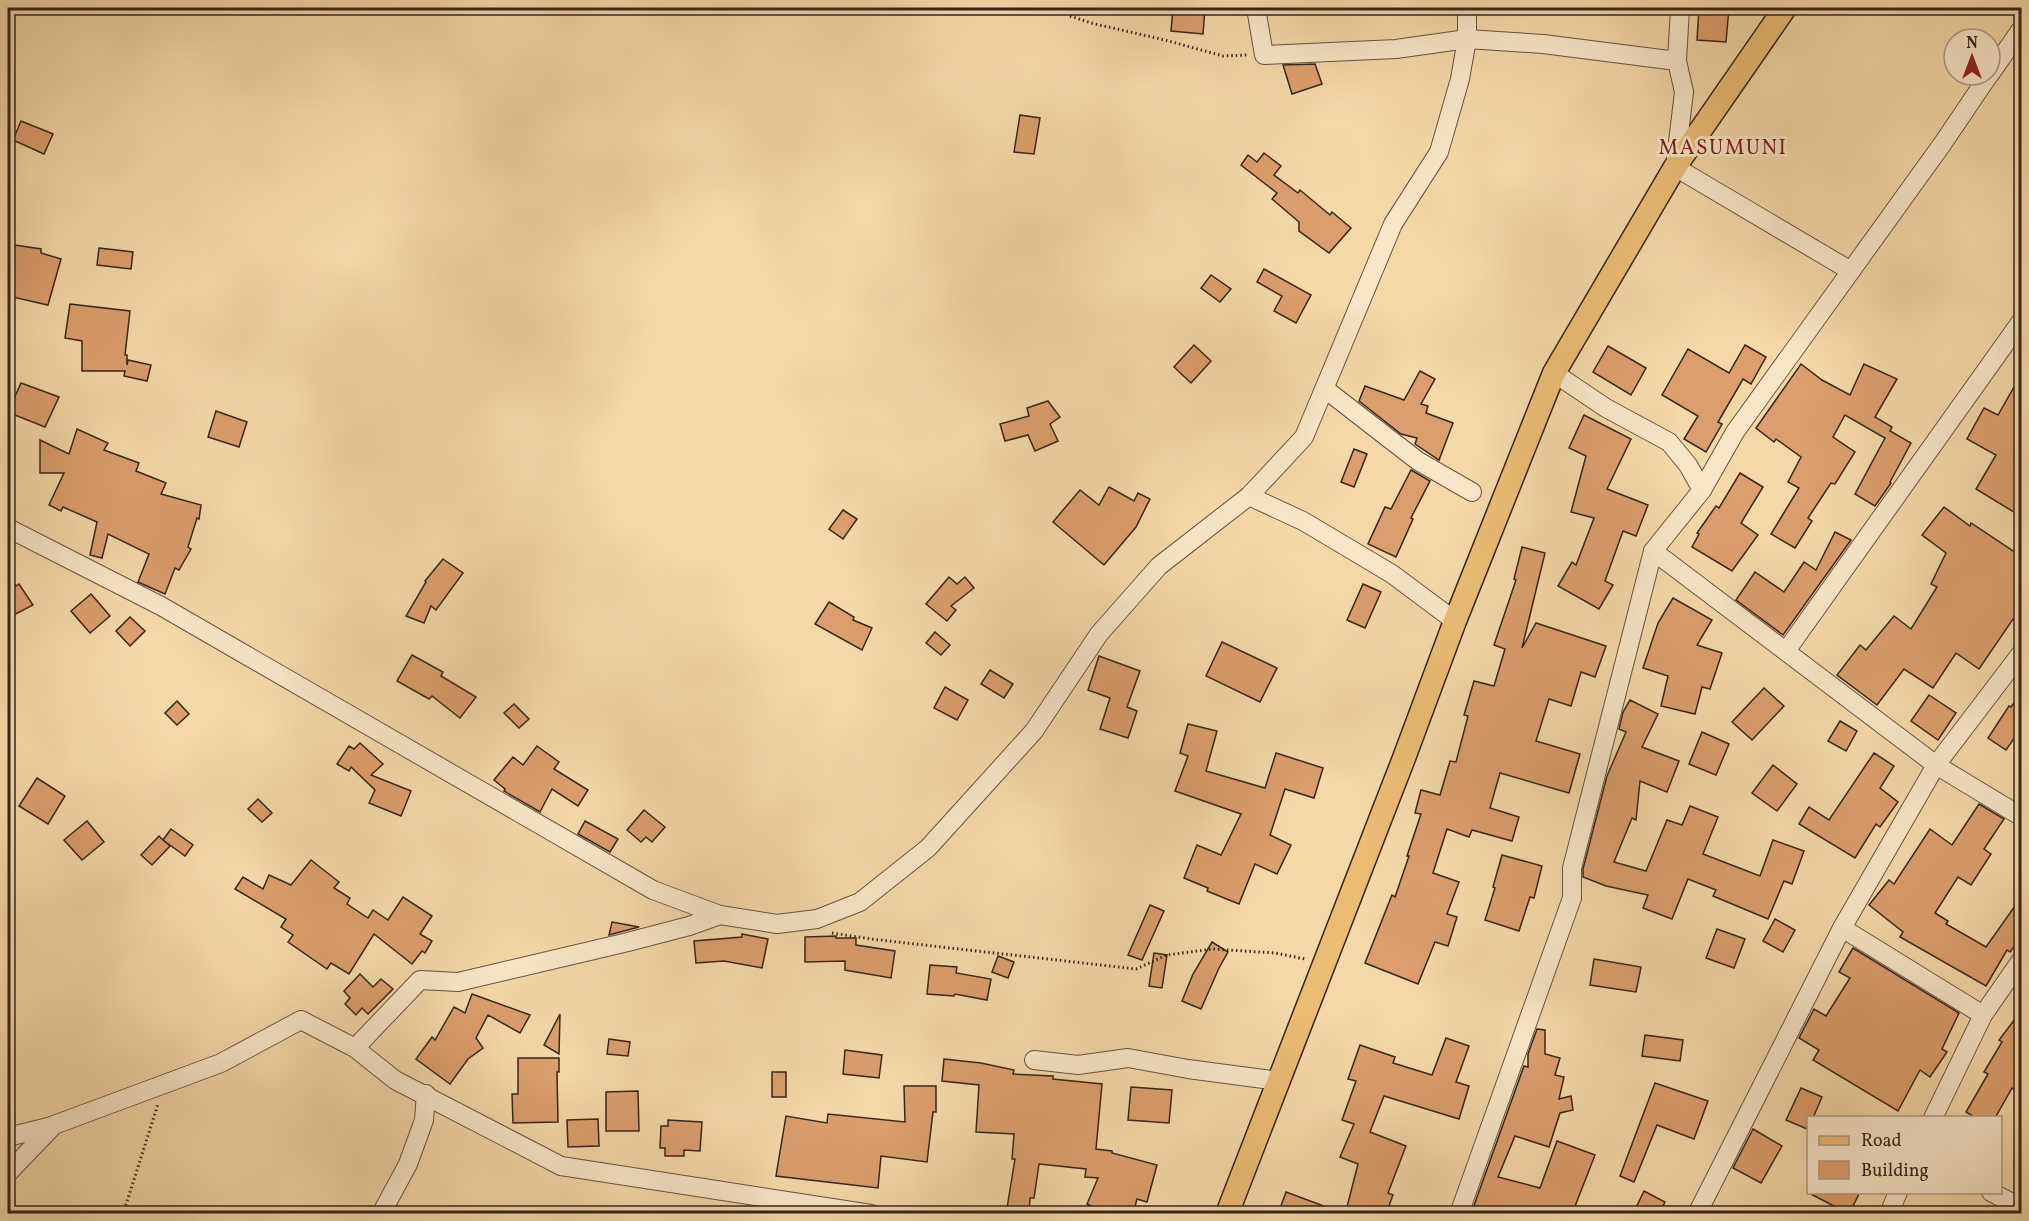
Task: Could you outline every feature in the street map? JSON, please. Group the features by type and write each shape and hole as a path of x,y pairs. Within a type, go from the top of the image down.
{"main road":[{"path":"1227,1214 1455,621 1554,373 1675,167 1785,8"}],"street":[{"path":"1256,8 1264,55 1396,49 1467,39 1543,44 1677,60"},
{"path":"8,528 161,606 653,890 720,915 777,924 817,919 860,902 928,848 1034,731 1099,634 1160,566 1249,496 1304,437 1393,224 1438,152 1460,79 1467,39 1467,8"},
{"path":"1680,8 1677,60 1684,92 1675,167 1851,271"},
{"path":"2002,57 2021,29"},
{"path":"1460,1214 1572,898 1572,868 1653,551 1702,490 1735,432 1981,87"},
{"path":"1786,651 2022,320"},
{"path":"1554,373 1606,408 1669,442 1688,465 1702,490"},
{"path":"1325,389 1418,460 1472,492"},
{"path":"1249,496 1302,521 1392,574 1455,621"},
{"path":"1653,551 1936,765 2022,817"},
{"path":"1696,1214 1842,928 1936,765 2022,652"},
{"path":"355,1048 420,980 458,982 669,931 720,915"},
{"path":"1842,928 1983,1015"},
{"path":"1934,1116 1983,1015 2022,959"},
{"path":"8,1137 54,1125 220,1063 301,1020 355,1048 395,1080 426,1094 561,1166 871,1214"},
{"path":"1035,1060 1078,1065 1128,1058 1188,1069 1279,1081"},
{"path":"381,1214 408,1164 424,1120 426,1094"},
{"path":"8,1173 54,1125"},
{"path":"1889,1214 1897,1194"},
{"path":"1995,1194 2022,1208"}],"path":[{"path":"1070,16 1223,56 1264,55"},
{"path":"824,931 871,939 1136,969 1167,955 1213,949 1275,953 1324,963"},
{"path":"123,1214 165,1082"}],"building":[{"path":"1173,8 1205,8 1203,34 1171,31"},
{"path":"1699,8 1729,8 1726,42 1697,40"},
{"path":"1315,64 1322,84 1292,94 1283,65"},
{"path":"1020,115 1040,118 1034,154 1014,152"},
{"path":"21,121 53,134 44,154 13,140"},
{"path":"1264,153 1281,166 1274,175 1298,193 1300,190 1330,215 1332,212 1351,228 1329,253 1299,231 1299,222 1272,199 1277,193 1241,165 1248,155 1257,162"},
{"path":"8,244 41,249 41,253 61,259 48,305 8,296"},
{"path":"99,248 133,252 131,269 97,265"},
{"path":"1264,269 1311,295 1296,323 1274,311 1282,296 1257,282"},
{"path":"1211,275 1231,289 1220,302 1201,288"},
{"path":"70,304 130,311 125,355 127,355 127,365 128,360 151,365 147,381 124,376 125,371 82,371 82,341 65,338"},
{"path":"1194,345 1211,361 1191,383 1174,367"},
{"path":"1745,345 1766,357 1751,384 1743,379 1718,422 1722,424 1706,452 1684,439 1698,416 1662,395 1688,349 1729,373"},
{"path":"1608,346 1646,368 1631,395 1593,372"},
{"path":"1801,364 1822,380 1850,395 1864,364 1897,379 1875,417 1892,427 1890,431 1911,443 1891,483 1875,506 1855,494 1885,438 1845,415 1833,437 1855,452 1835,484 1831,483 1808,518 1812,521 1795,548 1771,534 1799,488 1788,482 1801,457 1776,439 1774,442 1756,428"},
{"path":"1420,371 1435,379 1421,404 1428,406 1426,413 1453,423 1439,460 1415,444 1417,438 1401,434 1359,401 1365,386 1404,400"},
{"path":"2022,373 2022,517 1976,489 1996,455 1967,439 1984,408 1998,415"},
{"path":"21,383 59,397 45,427 10,413"},
{"path":"1048,401 1060,417 1050,424 1058,441 1035,451 1028,435 1005,441 1000,424 1029,416 1027,408"},
{"path":"216,411 247,422 239,447 208,437"},
{"path":"1584,415 1631,439 1607,489 1648,505 1636,536 1623,531 1605,581 1613,585 1599,609 1558,586 1572,562 1576,565 1594,518 1571,512 1586,456 1569,448"},
{"path":"77,429 108,443 104,450 139,463 136,471 166,483 161,494 201,505 199,519 197,518 188,547 191,549 179,570 175,568 165,594 138,582 149,554 108,534 102,558 90,555 97,522 63,507 61,511 49,505 64,473 40,473 40,440 69,454"},
{"path":"1354,449 1367,454 1354,487 1341,482"},
{"path":"1411,470 1430,481 1411,518 1413,519 1396,557 1368,544 1385,507 1391,509"},
{"path":"1740,473 1763,487 1741,523 1758,535 1732,571 1692,547 1699,534 1697,533 1716,506 1719,508"},
{"path":"1109,487 1134,501 1138,493 1150,499 1136,527 1104,565 1053,522 1080,490 1099,505"},
{"path":"1944,507 1970,526 1971,523 2022,557 2022,626 2013,619 1979,669 1956,653 1933,688 1904,669 1877,705 1837,675 1860,645 1866,650 1894,616 1911,629 1937,587 1931,584 1946,553 1922,535"},
{"path":"843,510 857,519 843,539 829,529"},
{"path":"1835,532 1851,540 1783,635 1736,600 1755,572 1784,592 1804,562 1816,570"},
{"path":"1522,547 1545,553 1522,648 1536,623 1606,646 1595,677 1581,672 1571,706 1549,699 1536,741 1580,754 1569,793 1500,773 1490,808 1519,817 1512,841 1472,830 1469,837 1447,829 1433,873 1459,882 1447,914 1457,917 1448,946 1435,942 1418,984 1365,963 1392,895 1395,897 1409,856 1407,856 1421,814 1415,813 1421,790 1440,795 1450,761 1456,762 1468,716 1464,715 1474,681 1494,686 1505,649 1494,645 1516,580 1514,579"},
{"path":"443,559 463,573 436,610 431,606 424,623 406,616 425,581"},
{"path":"8,573 16,586 19,584 33,605 8,618"},
{"path":"949,577 957,584 965,577 974,588 951,606 956,610 947,621 926,604"},
{"path":"1363,584 1381,592 1365,628 1347,620"},
{"path":"91,594 110,616 90,633 71,611"},
{"path":"1673,598 1712,620 1697,645 1722,653 1710,689 1702,687 1695,714 1661,706 1668,676 1643,668 1658,623"},
{"path":"829,602 854,617 853,620 872,628 862,650 815,624"},
{"path":"130,617 145,631 130,646 116,631"},
{"path":"935,632 950,645 941,655 926,643"},
{"path":"1222,642 1277,668 1260,702 1206,676"},
{"path":"412,655 443,672 441,676 476,697 460,718 432,696 429,699 397,681"},
{"path":"1099,656 1140,671 1127,707 1137,711 1128,738 1100,729 1110,698 1088,690"},
{"path":"990,670 1013,684 1004,698 981,684"},
{"path":"945,687 968,700 957,720 934,708"},
{"path":"1764,688 1784,706 1752,740 1732,722"},
{"path":"2022,692 2022,727 2006,750 1988,738 2009,706 2011,707"},
{"path":"1929,695 1956,713 1938,740 1911,721"},
{"path":"1630,700 1658,714 1642,747 1679,761 1667,792 1640,781 1636,820 1632,818 1614,862 1646,871 1667,820 1682,825 1690,806 1718,817 1703,854 1760,876 1773,840 1804,851 1792,884 1784,881 1768,919 1713,896 1716,890 1688,879 1672,919 1643,908 1648,895 1606,886 1583,877 1583,869 1607,776 1626,732 1619,729 1623,712"},
{"path":"177,701 189,714 177,725 165,713"},
{"path":"514,704 529,719 519,728 504,713"},
{"path":"1840,721 1857,731 1846,751 1828,741"},
{"path":"1188,724 1217,731 1206,771 1265,788 1276,753 1323,768 1314,798 1285,789 1270,835 1291,845 1277,874 1255,864 1239,904 1207,891 1208,888 1184,878 1197,845 1221,855 1241,814 1175,791 1188,756 1180,753"},
{"path":"1702,732 1729,744 1716,775 1689,764"},
{"path":"360,743 383,764 371,775 411,791 401,816 369,803 375,790 351,767 349,771 337,764 349,746 354,749"},
{"path":"537,746 559,762 554,769 588,790 578,806 552,789 540,812 504,791 505,789 494,780 513,757 523,765"},
{"path":"1874,753 1894,766 1880,788 1898,802 1880,827 1876,824 1855,858 1799,824 1809,807 1829,820"},
{"path":"1773,765 1797,784 1777,811 1752,793"},
{"path":"37,778 65,796 48,824 19,806"},
{"path":"258,799 272,813 262,822 248,809"},
{"path":"1979,804 2004,819 1984,849 1991,854 1971,885 1958,877 1935,913 1948,921 1946,924 1986,947 2022,896 2022,936 2010,952 2007,950 1986,986 1900,937 1903,932 1869,905 1889,880 1894,884 1930,829 1952,845"},
{"path":"644,810 665,827 652,842 646,837 641,842 627,830"},
{"path":"87,821 104,842 82,860 64,840"},
{"path":"585,821 618,839 610,852 578,834"},
{"path":"171,829 193,845 185,856 163,840"},
{"path":"159,836 170,846 152,865 141,855"},
{"path":"1502,855 1542,866 1534,898 1530,897 1519,931 1485,920"},
{"path":"311,860 339,882 334,888 350,898 347,904 368,918 373,910 388,920 403,897 432,916 420,934 432,941 425,953 422,951 412,964 374,934 349,974 331,963 327,969 288,942 293,935 281,927 286,919 235,889 243,877 263,889 269,875 291,885"},
{"path":"1150,905 1164,911 1142,960 1128,955"},
{"path":"1775,919 1795,930 1783,952 1763,941"},
{"path":"612,922 639,927 609,935"},
{"path":"1717,929 1745,939 1734,968 1706,958"},
{"path":"742,934 768,939 762,968 724,961 696,963 694,941 742,937"},
{"path":"836,936 836,938 856,938 856,945 895,951 891,978 845,970 845,961 805,962 805,937"},
{"path":"1212,942 1228,952 1201,1009 1182,1001 1193,974"},
{"path":"1853,948 1959,1013 1942,1049 1947,1052 1930,1077 1920,1070 1898,1111 1813,1060 1819,1050 1799,1038 1814,1009 1826,1016 1850,978 1839,972"},
{"path":"1154,953 1167,955 1162,988 1149,986"},
{"path":"998,956 1014,962 1008,978 992,972"},
{"path":"1594,959 1641,967 1636,992 1590,985"},
{"path":"930,965 957,967 956,973 991,979 987,1000 955,994 954,996 927,994"},
{"path":"360,974 373,987 381,979 393,989 368,1014 362,1008 356,1015 345,1004 350,998 344,991"},
{"path":"472,994 530,1015 520,1033 488,1015 476,1038 483,1048 468,1059 450,1084 416,1059 432,1037 435,1040 454,1007 465,1013"},
{"path":"2022,1010 2022,1094 2012,1088 1996,1116 1973,1116 1966,1112 1988,1074 1984,1072 2002,1042 1999,1040"},
{"path":"560,1014 559,1054 544,1045"},
{"path":"1537,1029 1545,1030 1545,1054 1560,1058 1555,1075 1564,1077 1559,1099 1571,1096 1573,1110 1560,1113 1549,1147 1515,1136 1498,1177 1540,1188 1557,1141 1595,1155 1572,1214 1471,1214 1524,1066 1528,1067 1528,1054"},
{"path":"1645,1035 1683,1040 1680,1061 1642,1056"},
{"path":"1446,1038 1469,1046 1456,1082 1469,1086 1459,1119 1384,1096 1370,1132 1406,1146 1388,1193 1393,1195 1386,1214 1371,1214 1347,1207 1358,1164 1340,1157 1354,1124 1342,1120 1356,1081 1348,1079 1360,1045 1395,1057 1393,1063 1432,1075"},
{"path":"609,1039 630,1042 628,1056 607,1054"},
{"path":"845,1050 882,1055 879,1078 843,1074"},
{"path":"518,1058 559,1058 558,1122 513,1123 512,1094 518,1094"},
{"path":"944,1059 1014,1070 1013,1074 1053,1076 1053,1079 1102,1084 1096,1149 1112,1151 1112,1153 1157,1165 1147,1202 1137,1199 1133,1214 1109,1214 1087,1204 1098,1178 1085,1177 1086,1169 1039,1164 1034,1198 1030,1198 1029,1214 1006,1214 1015,1159 1012,1159 1014,1134 976,1132 979,1085 942,1081"},
{"path":"772,1072 786,1072 786,1097 772,1097"},
{"path":"1655,1083 1708,1101 1694,1139 1657,1125 1634,1182 1620,1176"},
{"path":"904,1086 936,1086 936,1112 933,1112 927,1162 881,1156 878,1188 776,1176 786,1116 827,1123 828,1114 905,1122"},
{"path":"1131,1087 1172,1090 1169,1123 1128,1120"},
{"path":"1801,1088 1822,1097 1814,1116 1807,1116 1807,1129 1786,1120"},
{"path":"638,1091 639,1131 606,1131 606,1092"},
{"path":"598,1119 599,1146 568,1147 567,1120"},
{"path":"668,1120 702,1122 700,1151 684,1150 684,1156 665,1156 665,1148 660,1148 661,1126 668,1126"},
{"path":"1753,1129 1782,1146 1761,1183 1733,1168"},
{"path":"1644,1191 1665,1202 1659,1214 1633,1214"},
{"path":"1286,1192 1340,1212 1340,1214 1278,1214"},
{"path":"1811,1194 1859,1194 1849,1214"}],"district":[{"name":"MASUMUNI","path":"1723,147"}]}
